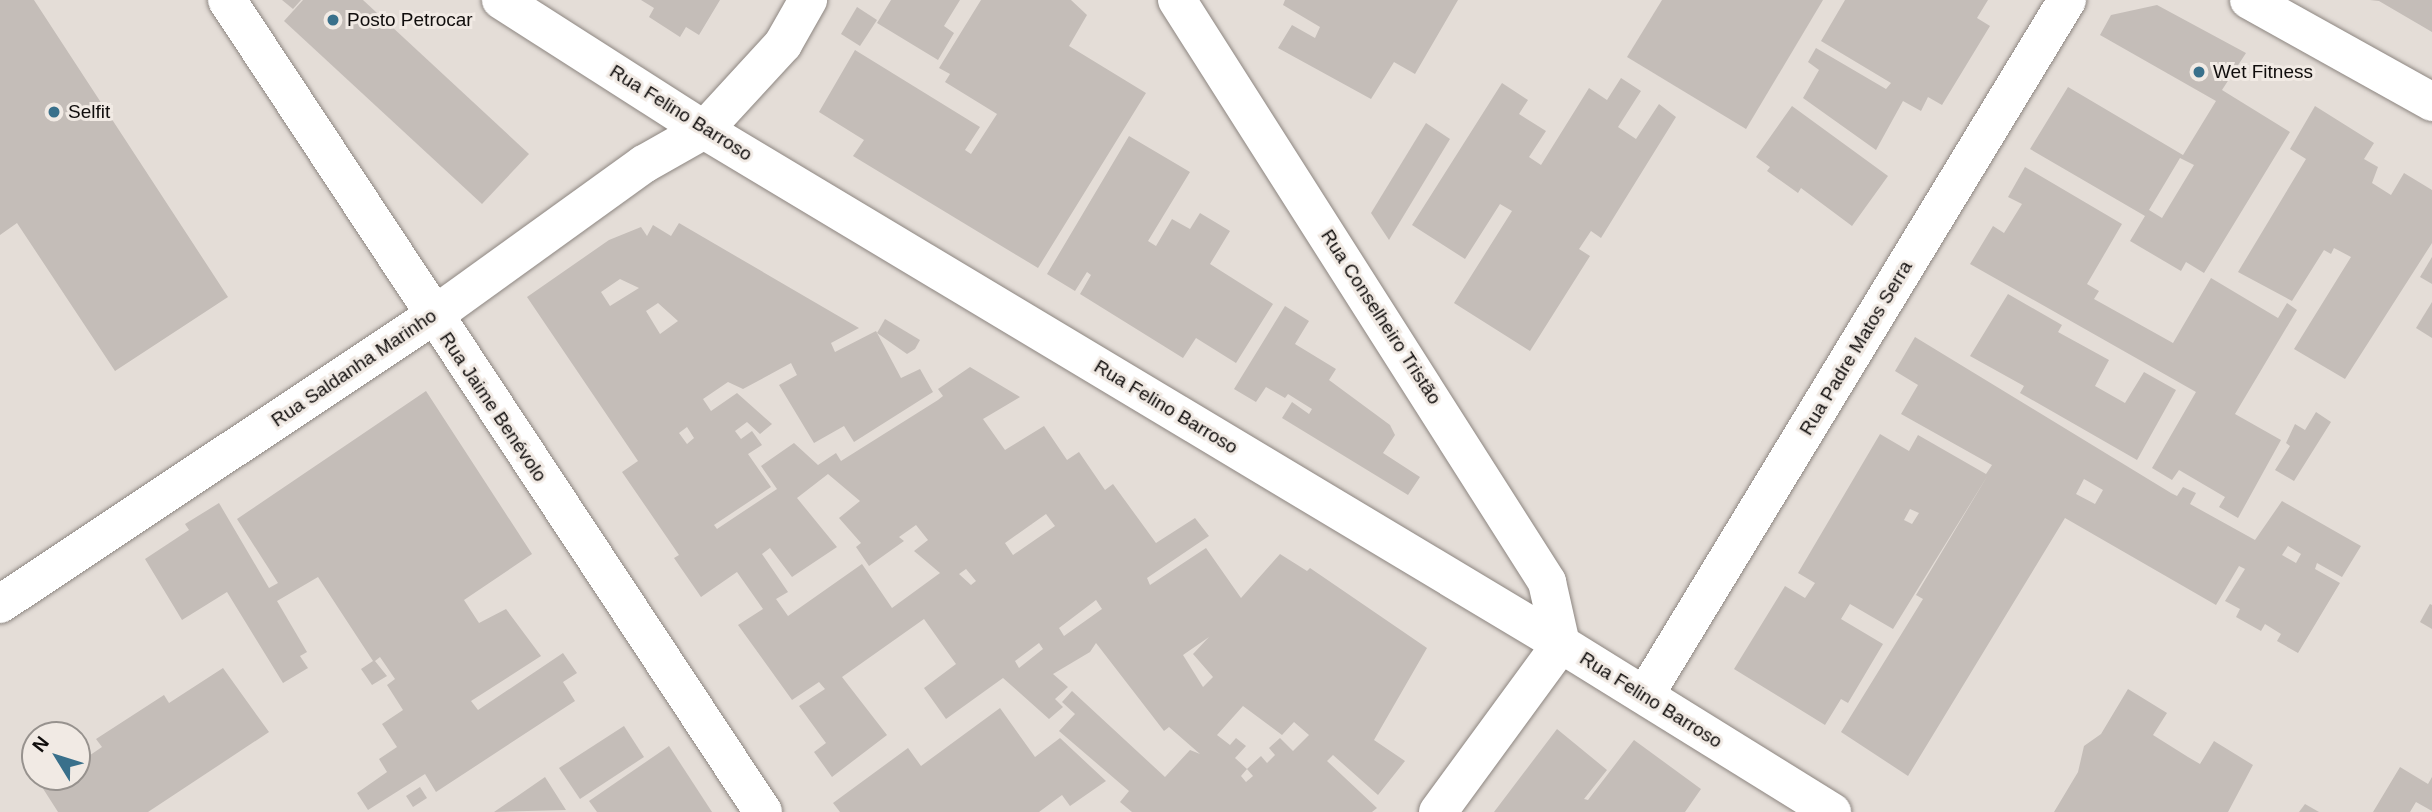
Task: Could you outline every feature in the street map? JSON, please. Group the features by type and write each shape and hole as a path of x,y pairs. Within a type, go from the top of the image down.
{"street":[{"name":"Rua Jaime Benévolo","path":"227,0 433,316 763,812"},
{"name":"Rua Felino Barroso","path":"501,0 704,130 1561,644 1832,812"},
{"name":"Rua Saldanha Marinho","path":"0,604 433,316 644,164 704,130 783,44 808,0"},
{"name":"Rua Conselheiro Tristão","path":"1177,0 1547,582 1561,644"},
{"name":"Rua Padre Matos Serra","path":"1645,695 2067,0"},
{"path":"2249,0 2432,102"},
{"path":"1438,812 1561,644"}],"building":[{"name":"Selfit","path":"0,0 34,0 228,297 115,371 17,223 0,235"},
{"path":"282,0 301,0 293,9"},
{"path":"303,0 363,0 529,154 482,204 284,21"},
{"path":"641,0 720,0 699,35 686,27 680,37 649,17 654,8"},
{"path":"891,0 960,0 944,26 954,33 938,60 877,23"},
{"path":"981,0 1071,0 1087,15 1069,46 1146,93 1038,268 853,156 864,140 819,112 855,50 980,127 965,150 971,154 997,114 945,82 950,74 939,68"},
{"path":"1285,0 1458,0 1415,74 1394,62 1371,99 1278,48 1292,25 1315,38 1320,27 1283,5"},
{"path":"1662,0 1823,0 1746,129 1627,57"},
{"path":"1845,0 1988,0 1977,18 1990,26 1942,105 1928,97 1921,111 1903,101 1876,150 1803,98 1819,70 1808,62 1816,48 1886,89 1891,83 1821,41"},
{"path":"2370,0 2432,0 2432,32 2379,1"},
{"path":"2157,5 2246,53 2222,90 2290,132 2204,273 2186,262 2181,271 2130,241 2145,216 2030,149 2068,87 2183,155 2216,101 2100,35 2111,15","holes":["2180,158 2194,165 2162,218 2149,210"]},
{"path":"857,7 877,20 860,46 841,34"},
{"path":"1621,78 1641,91 1618,127 1636,139 1659,104 1676,117 1601,238 1591,231 1579,249 1590,256 1530,351 1454,303 1512,211 1500,204 1465,259 1412,225 1502,83 1528,100 1519,114 1546,131 1529,157 1541,165 1589,88 1607,100"},
{"path":"1792,106 1888,176 1852,226 1801,188 1798,193 1767,171 1770,167 1756,157"},
{"path":"2315,106 2374,143 2364,159 2378,167 2372,183 2391,195 2404,173 2432,190 2432,243 2345,379 2294,349 2351,257 2334,248 2331,254 2324,250 2292,301 2238,272 2306,159 2290,149"},
{"path":"1426,123 1450,139 1389,240 1371,213"},
{"path":"1129,136 1190,172 1148,241 1156,246 1172,219 1190,229 1200,213 1230,231 1210,264 1273,304 1236,363 1196,338 1183,358 1080,294 1091,275 1087,272 1075,291 1047,274"},
{"path":"2025,167 2122,224 2087,284 2099,291 2094,299 2173,343 2211,278 2278,318 2287,303 2297,310 2235,414 2281,440 2238,518 2219,507 2225,497 2179,470 2172,480 2152,468 2196,392 1970,264 1993,226 2004,233 2022,204 2008,197"},
{"path":"679,223 859,328 831,343 835,352 876,331 901,378 920,369 933,392 854,442 844,426 814,443 779,385 797,375 791,363 743,389 728,382 703,399 711,411 737,393 772,424 760,434 747,422 735,431 741,439 752,431 762,445 748,454 771,487 714,525 717,529 777,489 761,466 794,443 818,465 836,453 841,461 938,400 943,396 938,389 970,367 1020,397 983,419 1005,450 1044,426 1067,460 1079,452 1105,490 1113,484 1156,543 1195,518 1209,536 1147,578 1150,585 1206,548 1241,598 1280,554 1307,571 1310,568 1427,648 1374,740 1405,761 1378,795 1333,755 1327,761 1377,808 1372,812 1132,812 1120,802 1129,791 1059,731 1075,714 1062,702 1072,691 1165,777 1190,750 1200,754 1169,727 1164,731 1096,643 1090,652 1053,674 1068,687 1055,699 1063,707 1049,719 1003,678 946,719 924,688 956,664 924,619 842,677 887,735 832,777 814,752 826,743 799,706 825,689 819,682 792,700 738,625 763,609 737,572 701,597 674,558 679,555 622,472 638,461 527,297 609,240 641,227 647,236 653,225 671,236","holes":["620,279 639,288 610,306 601,292","658,303 678,321 660,334 646,311","687,427 694,438 687,444 679,433","828,474 860,501 839,518 861,543 856,547 869,566 904,541 899,537 916,525 928,540 914,551 940,573 892,608 862,564 788,616 776,599 788,592 762,554 770,548 792,577 837,547 797,498","1046,514 1055,526 1013,555 1005,543","966,569 976,581 971,585 959,574","1096,600 1102,609 1064,636 1059,628","1209,637 1193,654 1213,677 1203,687 1183,655","1039,643 1043,649 1019,668 1015,661","1243,706 1282,735 1294,722 1309,735 1293,751 1280,738 1269,748 1275,755 1267,763 1261,756 1247,769 1235,758 1246,746 1236,738 1230,745 1217,735","1247,769 1253,776 1246,782 1241,776"]},
{"path":"2432,257 2432,284 2420,277"},
{"path":"2008,294 2062,325 2058,332 2109,360 2095,386 2125,403 2144,372 2176,390 2137,460 2020,393 2024,386 1970,356"},
{"path":"2432,302 2432,338 2416,328"},
{"path":"1285,306 1309,321 1295,344 1336,369 1329,380 1390,425 1395,435 1383,453 1420,477 1408,495 1282,418 1292,402 1309,414 1312,409 1288,394 1285,398 1266,387 1256,402 1234,389"},
{"path":"885,319 920,340 915,349 907,354 877,333"},
{"path":"1915,337 2171,493 2177,496 2183,487 2196,493 2190,504 2255,540 2282,501 2361,546 2342,577 2317,563 2315,569 2340,583 2298,653 2277,641 2281,634 2265,624 2261,631 2236,617 2240,609 2225,601 2245,569 2239,566 2216,605 2065,518 1908,776 1841,732 1923,599 1916,595 1988,475 1893,629 1850,604 1841,619 1883,644 1848,703 1841,699 1825,725 1734,669 1785,586 1805,598 1815,583 1798,573 1880,434 1909,451 1918,435 1986,474 1992,465 1901,414 1918,385 1895,371","holes":["2084,479 2103,490 2095,504 2076,494","1910,509 1919,513 1912,524 1904,520","2288,546 2301,554 2296,563 2282,555"]},
{"path":"426,391 532,554 464,600 479,623 506,609 541,656 471,701 478,710 563,653 577,673 563,682 575,701 436,792 425,774 368,810 357,793 387,772 379,759 397,747 382,724 403,710 387,685 395,679 380,657 375,661 387,676 372,685 361,669 373,661 318,577 277,601 307,652 300,656 308,668 283,683 227,592 182,620 145,559 189,530 185,524 219,503 269,588 278,583 237,519"},
{"path":"2316,412 2331,422 2294,481 2275,470 2290,446 2286,443 2295,424 2305,430"},
{"path":"2430,604 2432,605 2432,629 2420,622"},
{"path":"223,668 269,732 148,812 58,812 45,791 91,791 91,754 102,747 96,739 164,695 169,703"},
{"path":"2128,689 2167,713 2153,735 2188,757 2200,764 2214,741 2253,765 2228,812 2054,812 2078,772 2084,746 2101,734"},
{"path":"1000,708 1035,757 1060,738 1106,781 1070,806 1062,795 1039,812 840,812 833,803 908,748 921,766"},
{"path":"624,726 644,757 580,799 559,768"},
{"path":"1557,729 1607,770 1584,799 1588,800 1634,740 1701,789 1685,812 1494,812"},
{"path":"669,746 712,812 597,812 589,801"},
{"path":"2400,767 2428,784 2432,777 2432,811 2416,802 2410,812 2373,812"},
{"path":"545,777 566,810 494,812 519,795"},
{"path":"420,787 427,798 413,807 406,796"},
{"path":"2305,804 2319,812 2299,812"}],"place":[{"name":"Posto Petrocar","path":"333,20"},
{"name":"Wet Fitness","path":"2199,72"},
{"name":"Selfit","path":"54,112"}]}
